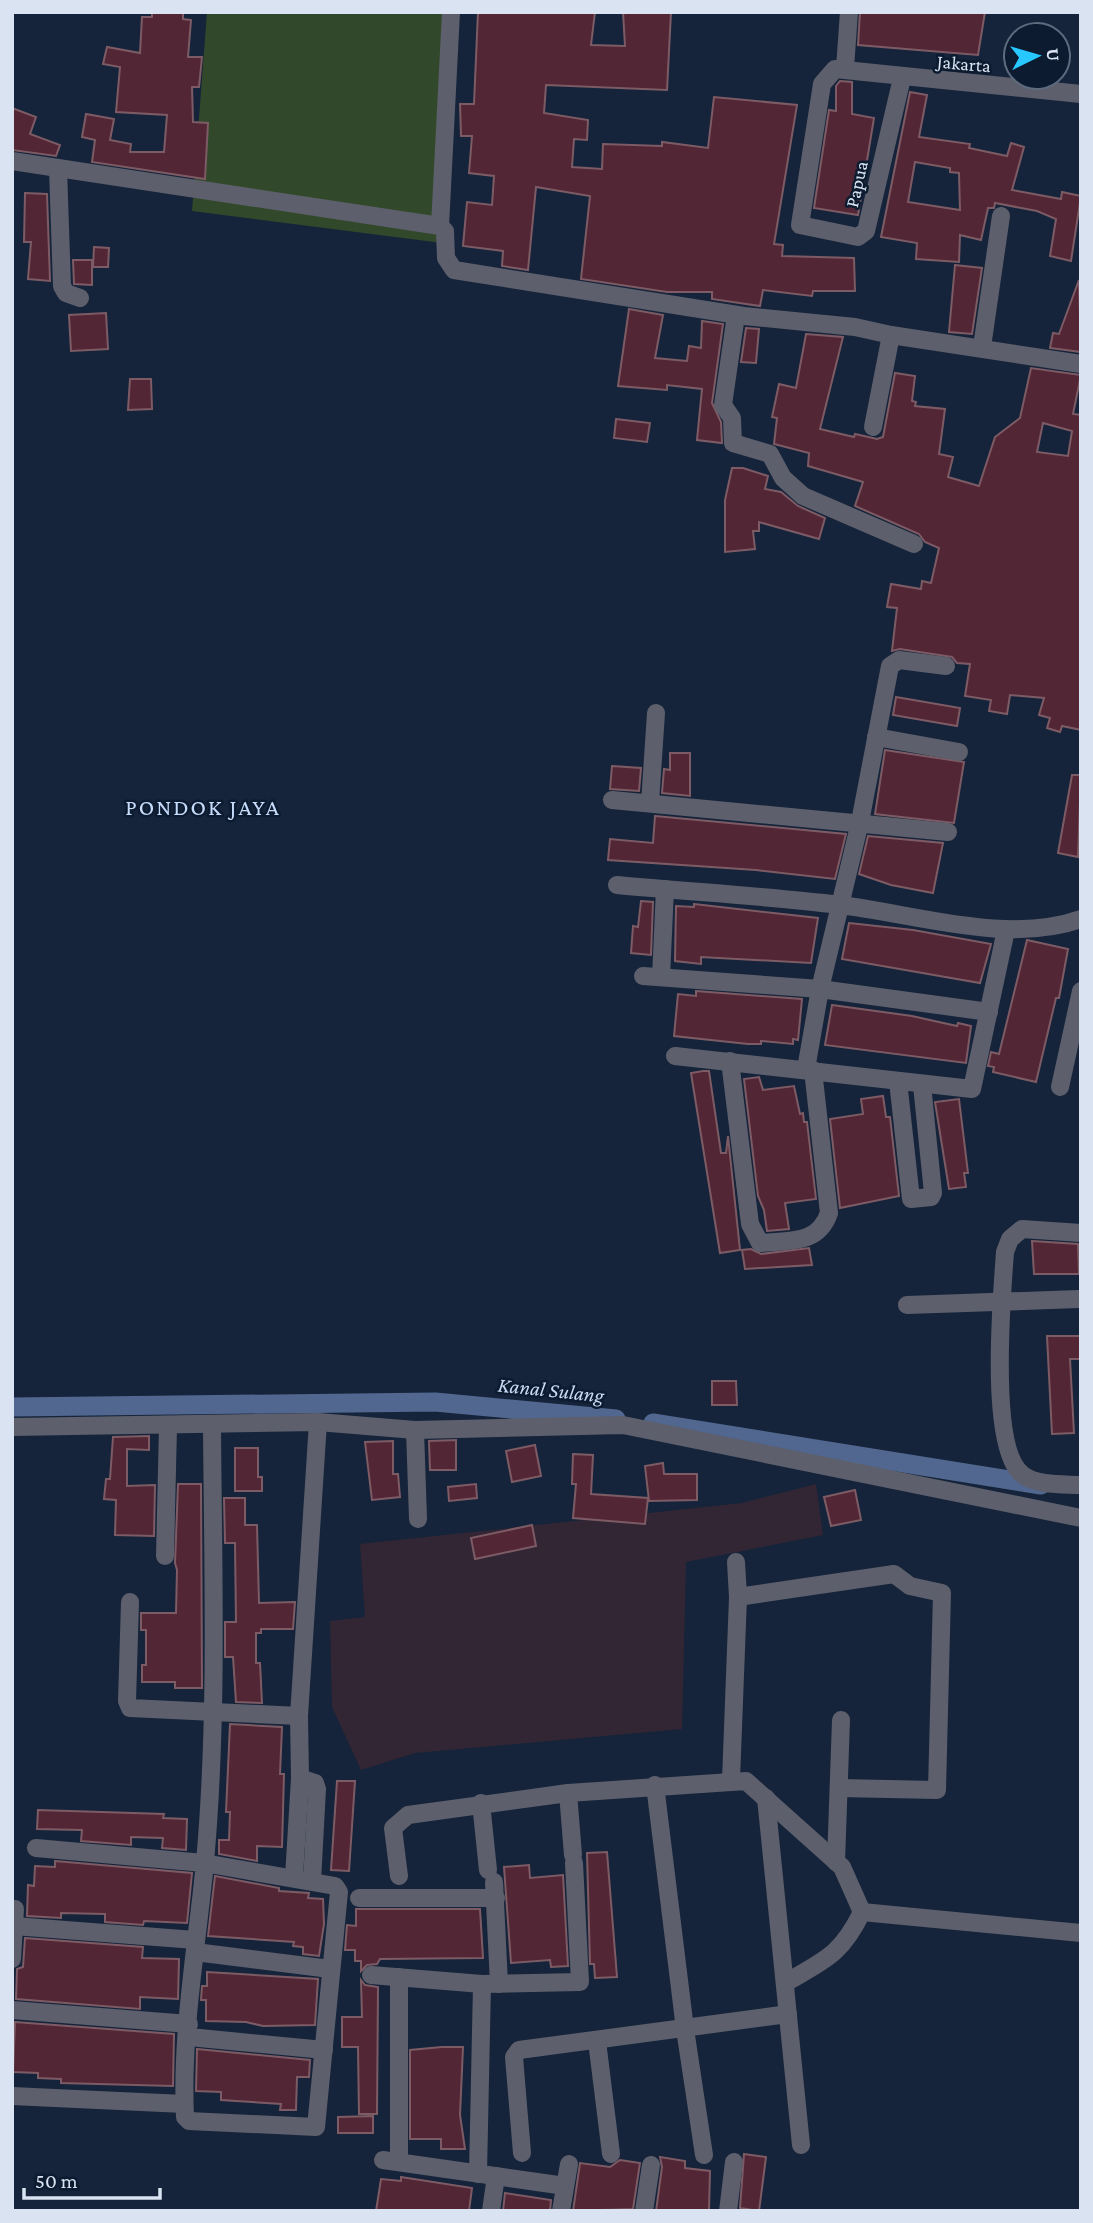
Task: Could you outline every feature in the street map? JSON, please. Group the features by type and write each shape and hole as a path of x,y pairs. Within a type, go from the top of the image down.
{"street":[{"path":"440,226 451,12"},
{"path":"845,68 849,12"},
{"name":"Jakarta","path":"845,68 902,78 1081,94"},
{"name":"Papua","path":"845,68 835,69 822,84 800,225 858,237 866,231 902,78"},
{"path":"12,161 440,226 445,231 446,258 454,270 736,315 855,327 1081,364"},
{"path":"58,169 62,286 66,293 80,298"},
{"path":"982,347 1001,216"},
{"path":"736,315 723,405 732,418 733,443 770,454 783,478 803,496 914,544"},
{"path":"873,427 891,335"},
{"path":"730,1061 750,1224 760,1243 806,1238 822,1230 829,1213 809,1069 820,989 860,822 891,663 899,660 946,666"},
{"path":"650,803 656,713"},
{"path":"876,737 959,752"},
{"path":"612,800 948,832"},
{"path":"617,885 840,905 1006,930 1048,929 1081,919"},
{"path":"665,890 652,977 820,989 989,1012"},
{"path":"675,1056 972,1089 1006,930"},
{"path":"1060,1087 1081,991"},
{"path":"898,1082 911,1199 930,1197 933,1193 922,1085"},
{"path":"1081,1233 1022,1229 1010,1239 1005,1252 999,1338 1003,1413 1011,1463 1022,1475 1035,1481 1081,1485"},
{"path":"907,1305 1079,1300"},
{"path":"303,1879 317,1790 315,1783 300,1778 299,1716 318,1422"},
{"path":"12,1427 212,1426 318,1422 415,1430 623,1425 1081,1518"},
{"path":"165,1556 168,1426"},
{"path":"36,1848 204,1863 335,1886 339,1892 330,1969 319,2123 314,2128 190,2120 185,2117 189,2031 204,1863 213,1711 212,1426"},
{"path":"415,1430 418,1519"},
{"path":"731,1780 738,1597 736,1562"},
{"path":"738,1597 894,1574 910,1586 942,1593 937,1790 839,1788"},
{"path":"130,1602 127,1702 130,1708 299,1716"},
{"path":"836,1862 841,1720"},
{"path":"399,1876 393,1828 408,1815 568,1793 655,1785 746,1781 842,1867 862,1912"},
{"path":"655,1785 685,2029 704,2155"},
{"path":"371,1975 491,1984 580,1982 568,1793"},
{"path":"766,1798 801,2145"},
{"path":"481,1803 493,1883 487,2175 491,2211"},
{"path":"359,1898 493,1883"},
{"path":"785,1983 832,1956 849,1938 862,1912"},
{"path":"862,1912 1081,1933"},
{"path":"12,1959 14,1928 195,1946 330,1969"},
{"path":"399,1977 391,2161 565,2186"},
{"path":"12,2010 324,2050"},
{"path":"522,2152 516,2052 788,2014"},
{"path":"597,2041 611,2154"},
{"path":"12,2096 184,2104"},
{"path":"727,2211 734,2162"},
{"path":"561,2211 569,2164"},
{"path":"644,2211 651,2165"}],"shaded area":[{"path":"816,1484 823,1535 686,1562 682,1729 415,1753 361,1770 332,1707 330,1621 365,1617 360,1544 742,1503"}],"green space":[{"path":"207,12 458,12 442,243 192,211"}],"building":[{"path":"152,12 183,12 183,19 191,20 188,57 202,57 199,87 192,87 193,122 208,123 205,179 92,162 95,140 82,137 86,114 114,119 110,140 131,144 130,152 164,152 167,115 116,112 120,67 103,64 107,47 140,53 142,17 152,17"},
{"path":"478,12 595,12 591,45 625,46 623,12 671,12 667,90 546,85 544,113 588,120 587,140 574,139 572,167 602,169 603,144 662,146 662,142 708,148 714,97 797,105 774,244 783,245 782,256 854,258 855,291 813,291 812,296 763,290 760,306 712,299 712,292 667,292 581,279 590,196 536,187 528,270 502,266 503,251 463,246 467,202 492,205 494,176 469,173 472,136 461,136 460,104 474,104"},
{"path":"860,12 985,12 978,55 858,45"},
{"path":"840,81 852,82 852,114 874,118 858,215 814,208 829,110 836,111 836,86"},
{"path":"910,92 927,95 919,137 970,144 969,148 1007,156 1011,143 1024,147 1012,190 1061,199 1062,192 1081,196 1071,261 1050,256 1056,219 1037,211 995,203 994,208 988,208 981,240 960,235 959,262 916,259 917,243 881,237","holes":["915,162 950,168 950,172 959,173 960,210 908,202"]},
{"path":"12,108 36,117 30,134 60,145 56,156 12,150"},
{"path":"25,193 47,194 50,281 28,279 31,242 24,242"},
{"path":"94,247 109,248 108,267 93,267"},
{"path":"73,260 92,260 92,285 74,284"},
{"path":"955,265 982,268 972,334 949,332"},
{"path":"1079,280 1081,352 1050,348 1053,333 1059,334"},
{"path":"629,309 663,315 655,358 687,361 689,346 701,348 702,321 723,324 712,403 721,422 722,443 697,440 702,389 667,385 667,390 618,386"},
{"path":"106,313 108,349 71,351 69,315"},
{"path":"746,328 759,329 756,363 741,362"},
{"path":"806,334 843,337 820,429 854,437 855,434 877,439 883,437 895,373 915,376 912,401 916,402 915,406 945,409 939,454 953,457 948,477 979,486 995,437 1020,418 1031,368 1081,375 1073,414 1081,415 1081,730 1062,726 1060,732 1047,728 1050,718 1039,715 1044,698 1010,695 1007,714 989,711 991,700 965,696 970,664 957,663 952,657 900,649 892,651 897,608 887,607 891,584 921,589 922,581 931,583 939,548 925,542 919,534 855,506 863,482 808,466 809,453 774,444 777,418 772,417 779,384 796,388","holes":["1043,423 1072,431 1068,456 1037,452"]},
{"path":"130,379 151,379 152,409 128,410"},
{"path":"616,419 650,423 647,442 614,438"},
{"path":"732,468 743,468 768,476 765,489 781,492 798,506 825,518 819,539 759,522 759,531 753,531 755,549 725,552 725,500"},
{"path":"896,697 960,708 957,726 893,715"},
{"path":"885,750 964,762 954,823 875,814"},
{"path":"670,753 690,753 690,796 662,793 664,769 670,770"},
{"path":"612,766 641,768 639,791 610,789"},
{"path":"1072,775 1081,775 1078,857 1058,853"},
{"path":"655,816 846,834 835,879 756,870 608,860 610,839 653,843"},
{"path":"868,836 943,843 933,893 891,885 859,874"},
{"path":"641,901 653,902 651,955 631,953 633,926 638,927"},
{"path":"694,904 818,918 811,963 701,957 701,964 675,961 676,906 694,907"},
{"path":"849,923 913,930 991,944 980,983 842,959"},
{"path":"1027,940 1068,949 1059,998 1056,998 1036,1082 993,1072 994,1067 988,1066 991,1052 999,1054"},
{"path":"696,991 802,999 798,1040 793,1039 793,1044 761,1041 761,1044 748,1044 674,1036 678,994 696,996"},
{"path":"832,1005 971,1026 966,1063 825,1045"},
{"path":"709,1071 721,1153 726,1153 728,1136 740,1250 720,1253 691,1073"},
{"path":"759,1077 763,1090 794,1086 800,1114 803,1113 804,1122 807,1122 816,1199 785,1203 789,1229 767,1231 764,1210 758,1196 744,1079"},
{"path":"883,1096 886,1117 890,1117 899,1196 840,1208 830,1119 863,1114 861,1099"},
{"path":"959,1099 968,1173 964,1173 966,1187 949,1189 935,1102"},
{"path":"1032,1241 1078,1244 1079,1274 1034,1274"},
{"path":"809,1248 812,1265 745,1269 742,1250 751,1249 761,1254"},
{"path":"1047,1336 1081,1336 1081,1359 1070,1359 1074,1433 1052,1434"},
{"path":"712,1381 736,1381 737,1405 712,1405"},
{"path":"149,1436 149,1450 127,1449 127,1486 155,1485 154,1536 115,1535 116,1500 104,1499 106,1479 110,1479 113,1437"},
{"path":"456,1440 456,1470 430,1470 429,1441"},
{"path":"393,1441 393,1474 398,1474 400,1497 372,1500 365,1442"},
{"path":"535,1445 541,1476 512,1482 506,1451"},
{"path":"235,1448 258,1448 258,1477 262,1477 262,1491 235,1491"},
{"path":"573,1454 593,1455 591,1494 648,1498 645,1524 573,1518 576,1484 572,1484"},
{"path":"663,1463 664,1474 697,1474 697,1500 649,1501 645,1466"},
{"path":"178,1484 201,1484 202,1688 175,1688 175,1682 142,1682 142,1665 146,1665 146,1630 141,1630 141,1613 176,1613"},
{"path":"476,1484 477,1498 449,1501 448,1487"},
{"path":"855,1490 861,1520 831,1526 824,1497"},
{"path":"224,1498 245,1498 245,1525 257,1525 259,1603 295,1602 293,1629 261,1629 261,1633 256,1633 256,1663 260,1663 262,1703 236,1702 233,1657 225,1657 225,1622 236,1622 235,1543 225,1543"},
{"path":"532,1525 536,1546 475,1559 471,1538"},
{"path":"230,1724 282,1727 282,1847 257,1846 257,1861 219,1854 219,1840 229,1840 230,1812 226,1812"},
{"path":"337,1781 355,1781 349,1871 331,1870"},
{"path":"38,1810 164,1814 163,1818 187,1819 186,1850 162,1848 163,1838 131,1837 131,1845 81,1841 82,1830 37,1829"},
{"path":"607,1852 617,1977 595,1978 594,1964 590,1964 587,1853"},
{"path":"55,1861 192,1873 187,1923 144,1921 143,1925 105,1922 105,1914 61,1913 61,1918 27,1916 28,1885 34,1886 35,1866 55,1867"},
{"path":"529,1865 530,1878 563,1875 568,1966 551,1967 550,1960 511,1963 504,1867"},
{"path":"215,1876 279,1888 279,1891 309,1893 308,1898 323,1899 324,1924 319,1956 303,1954 303,1947 293,1946 294,1942 208,1936"},
{"path":"356,1909 480,1909 483,1958 380,1959 377,1964 367,1965 361,1971 361,1961 355,1961 355,1950 345,1950 347,1925 356,1926"},
{"path":"25,1938 143,1947 142,1958 179,1959 178,1999 140,1997 140,2009 16,1999 17,1969 23,1967"},
{"path":"207,1972 318,1979 315,2025 263,2026 246,2022 206,2021 206,2000 201,2000 202,1986 207,1986"},
{"path":"361,1980 365,1985 378,1987 377,2114 359,2114 358,2047 342,2047 342,2017 362,2017"},
{"path":"15,2022 174,2034 173,2086 61,2083 61,2079 38,2078 38,2073 13,2072"},
{"path":"463,2047 460,2115 465,2149 441,2149 441,2139 410,2139 410,2050"},
{"path":"197,2049 310,2060 309,2077 297,2077 296,2110 280,2110 281,2104 221,2100 221,2092 196,2091"},
{"path":"373,2116 373,2133 338,2133 338,2117"},
{"path":"744,2154 766,2157 759,2211 740,2208"},
{"path":"660,2157 685,2161 685,2168 710,2171 709,2211 656,2211 662,2167"},
{"path":"620,2160 640,2163 633,2209 573,2211 580,2163 610,2167"},
{"path":"401,2177 472,2188 469,2211 376,2211 381,2179 401,2181"},
{"path":"505,2193 551,2200 550,2211 503,2211"}],"waterway":[{"name":"Kanal Sulang","path":"12,1407 435,1402 616,1419"},
{"name":"Kanal Sulang","path":"653,1423 1041,1485"}],"district":[{"name":"PONDOK JAYA","path":"203,807"}]}
